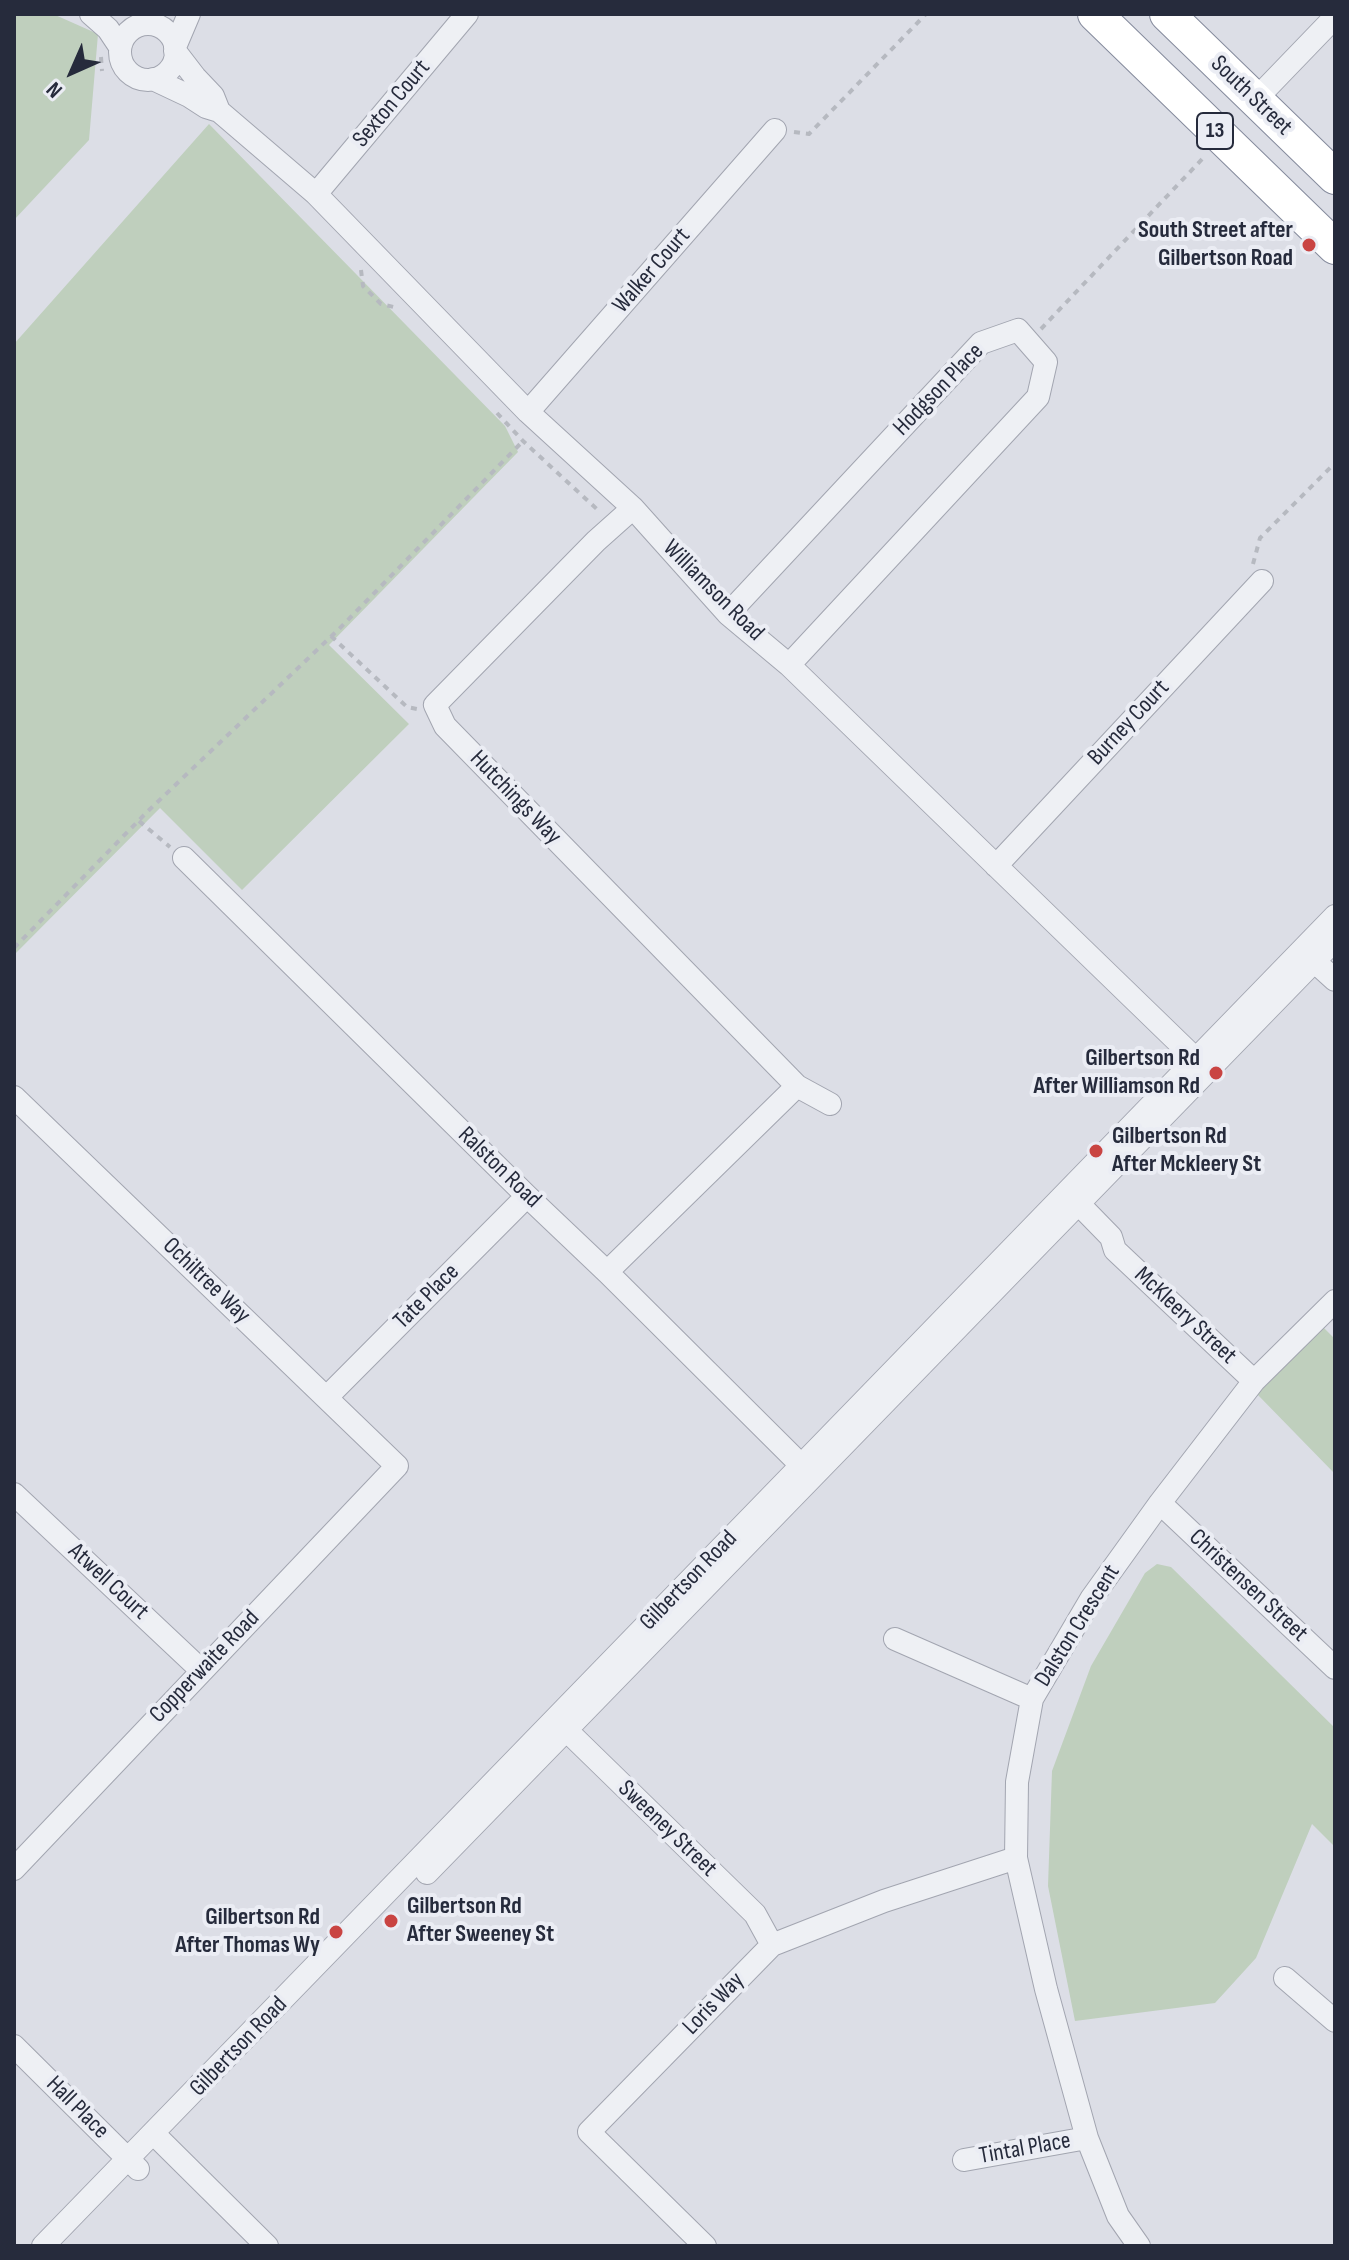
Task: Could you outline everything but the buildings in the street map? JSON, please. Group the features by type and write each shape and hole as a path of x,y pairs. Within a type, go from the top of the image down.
{"highway":[{"name":"South Street","path":"1095,14 1335,247"},
{"name":"South Street","path":"1167,14 1335,177"}],"street":[{"path":"91,14 108,29 120,47 127,71 144,79 164,74 173,64 175,49 189,14"},
{"name":"Sexton Court","path":"316,194 467,14"},
{"path":"1255,100 1335,17"},
{"path":"120,47 128,32 146,19 166,31 175,49"},
{"name":"Williamson Road","path":"175,49 213,96 219,111"},
{"name":"Williamson Road","path":"153,79 219,111 316,194 528,412 633,508 728,614 789,665 1202,1065"},
{"name":"Walker Court","path":"528,412 775,130"},
{"name":"Hodgson Place","path":"728,614 981,343 1018,330 1029,342"},
{"path":"789,665 1038,397 1046,362 1029,342"},
{"path":"439,713 435,705 596,541 633,508"},
{"name":"Burney Court","path":"996,866 1262,581"},
{"name":"Hutchings Way","path":"439,713 445,726 797,1086 830,1104"},
{"name":"Ralston Road","path":"184,858 808,1471"},
{"name":"Gilbertson Road","path":"43,2246 159,2139 808,1471 1308,956 1335,916"},
{"name":"Gilbertson Road","path":"1308,956 1335,940"},
{"path":"1308,956 1335,980"},
{"path":"607,1272 797,1086"},
{"name":"Ochiltree Way","path":"14,1097 397,1466"},
{"name":"Tate Place","path":"327,1397 527,1196"},
{"name":"McKleery Street","path":"1067,1203 1111,1237 1115,1250 1254,1381"},
{"name":"Dalston Crescent","path":"1139,2246 1118,2216 1087,2138 1046,1989 1016,1858 1017,1782 1032,1699 1091,1599 1160,1503 1254,1381 1335,1301"},
{"name":"Copperwaite Road","path":"14,1869 397,1466"},
{"name":"Atwell Court","path":"14,1494 201,1670"},
{"name":"Christensen Street","path":"1160,1503 1335,1668"},
{"path":"895,1639 1032,1699"},
{"name":"Sweeney Street","path":"560,1724 755,1914 772,1945"},
{"name":"Loris Way","path":"705,2246 589,2132 772,1945 884,1901 1016,1858"},
{"path":"1285,1978 1335,2021"},
{"name":"Hall Place","path":"14,2046 134,2164"},
{"name":"Tintal Place","path":"964,2160 1087,2138"},
{"path":"159,2139 267,2246"},
{"name":"Gilbertson Road","path":"65,2246 134,2164"}],"path":[{"path":"775,130 809,134 926,14"},
{"path":"1029,342 1208,154"},
{"path":"360,267 363,286 381,304 402,309"},
{"path":"492,408 600,512 596,541"},
{"path":"14,948 139,821 331,636 523,441"},
{"path":"1262,581 1253,564 1260,538 1335,463"},
{"path":"331,636 407,707 439,713"},
{"path":"139,821 184,858"}],"green space":[{"path":"14,14 53,14 98,34 89,140 14,220"},
{"path":"209,124 505,426 518,452 329,645 409,724 242,890 160,808 14,955 14,344"},
{"path":"1322,1326 1335,1339 1335,1474 1257,1394"},
{"path":"1157,1564 1171,1567 1335,1728 1335,1847 1312,1824 1256,1958 1215,2003 1075,2021 1048,1886 1052,1771 1091,1666 1145,1573"}],"place":[{"name":"South Street after Gilbertson Road","path":"1309,245"},
{"name":"Gilbertson Rd After Williamson Rd","path":"1216,1073"},
{"name":"Gilbertson Rd After Mckleery St","path":"1096,1151"},
{"name":"Gilbertson Rd After Sweeney St","path":"391,1921"},
{"name":"Gilbertson Rd After Thomas Wy","path":"336,1932"}]}
